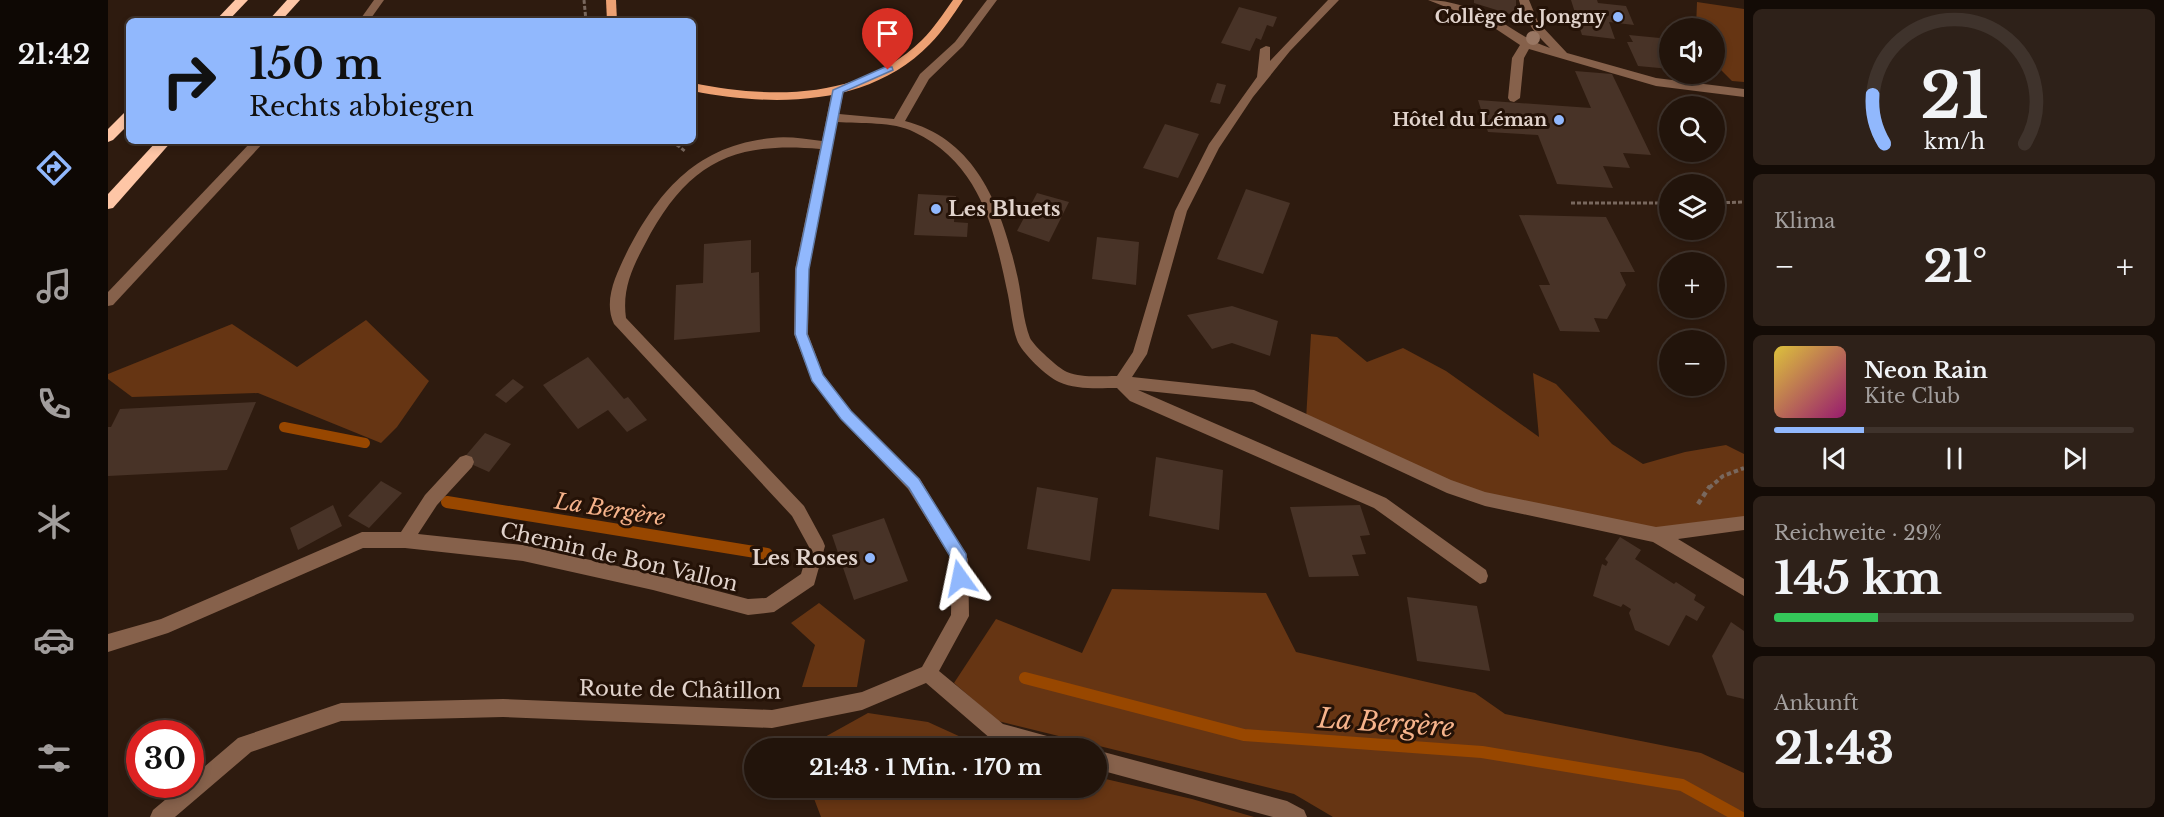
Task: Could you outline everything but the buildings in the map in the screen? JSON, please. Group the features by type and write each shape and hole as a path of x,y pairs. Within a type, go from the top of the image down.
{"highway":[{"path":"224,18 242,0"},
{"path":"277,18 294,0"},
{"path":"108,137 126,119"},
{"path":"108,204 162,144"}],"main road":[{"path":"610,0 612,18"},
{"path":"696,88 757,98 805,96 838,90 876,76 901,63 935,34 958,0"}],"street":[{"path":"366,18 379,0"},
{"path":"898,123 924,77 959,44 992,0"},
{"path":"1121,382 1140,354 1181,211 1213,147 1286,49 1334,0"},
{"path":"1433,0 1491,21 1526,44 1596,66 1644,80 1744,93"},
{"path":"1520,18 1524,0"},
{"path":"1491,21 1520,18 1566,55"},
{"path":"1514,98 1518,58 1526,44"},
{"path":"1262,79 1266,49"},
{"path":"838,90 802,269 801,334 817,377 846,415 914,484 960,559 960,616 928,673 998,732 1021,738"},
{"path":"834,118 898,123 916,128 946,146 971,169 991,208 1008,265 1024,341 1039,358 1062,376 1091,382 1121,382 1254,396 1447,486 1513,507 1656,535 1744,523"},
{"name":"Chemin de Bon Vallon","path":"108,643 162,627 362,540 405,540 523,553 653,582 748,608 768,606 784,597 808,579 817,546 798,511 619,320 616,306 617,287 644,232 678,186 701,165 743,148 773,142 827,144"},
{"path":"108,301 256,144"},
{"path":"1121,382 1135,397 1380,503 1480,576"},
{"path":"405,540 430,500 466,462"},
{"path":"1656,535 1744,588"},
{"name":"Route de Châtillon","path":"160,817 245,745 341,712 503,708 772,719 862,701 928,673"},
{"path":"1107,762 1287,811 1297,817"}],"path":[{"path":"584,0 586,18"},
{"path":"1725,202 1744,202"},
{"path":"1571,203 1659,203"},
{"path":"1706,507 1697,503 1712,484 1737,469 1744,468"}],"shaded area":[{"path":"1697,2 1744,9 1744,82 1732,81 1725,74 1725,18 1696,18"},
{"path":"366,320 429,381 397,427 381,443 258,393 132,397 108,379 108,374 232,324 297,367"},
{"path":"1311,334 1337,337 1367,362 1403,348 1446,371 1539,437 1533,373 1556,384 1612,444 1643,464 1685,452 1726,445 1744,454 1744,523 1656,535 1513,507 1306,420"},
{"path":"1112,589 1266,593 1296,652 1475,693 1505,714 1701,753 1744,773 1744,817 1333,817 1294,794 1107,748 1107,738 1067,738 998,721 954,683 996,619 1082,653"},
{"path":"819,603 865,640 857,687 802,687 815,645 791,623"},
{"path":"868,713 928,722 963,738 823,738"},
{"path":"1107,779 1192,799 1254,817 821,817 814,798 1107,798"}],"waterway":[{"name":"La Bergère","path":"284,427 365,443"},
{"name":"La Bergère","path":"447,502 767,554"},
{"name":"La Bergère","path":"1025,678 1244,735 1482,752 1682,785 1740,817"}],"place":[{"name":"Collège de Jongny","path":"1618,17"},
{"name":"Hôtel du Léman","path":"1559,120"},
{"name":"Les Bluets","path":"936,209"},
{"name":"Les Roses","path":"870,558"}],"route":[{"path":"888,70 838,90 802,269 801,334 817,377 846,415 914,484 960,559 960,578"}]}
